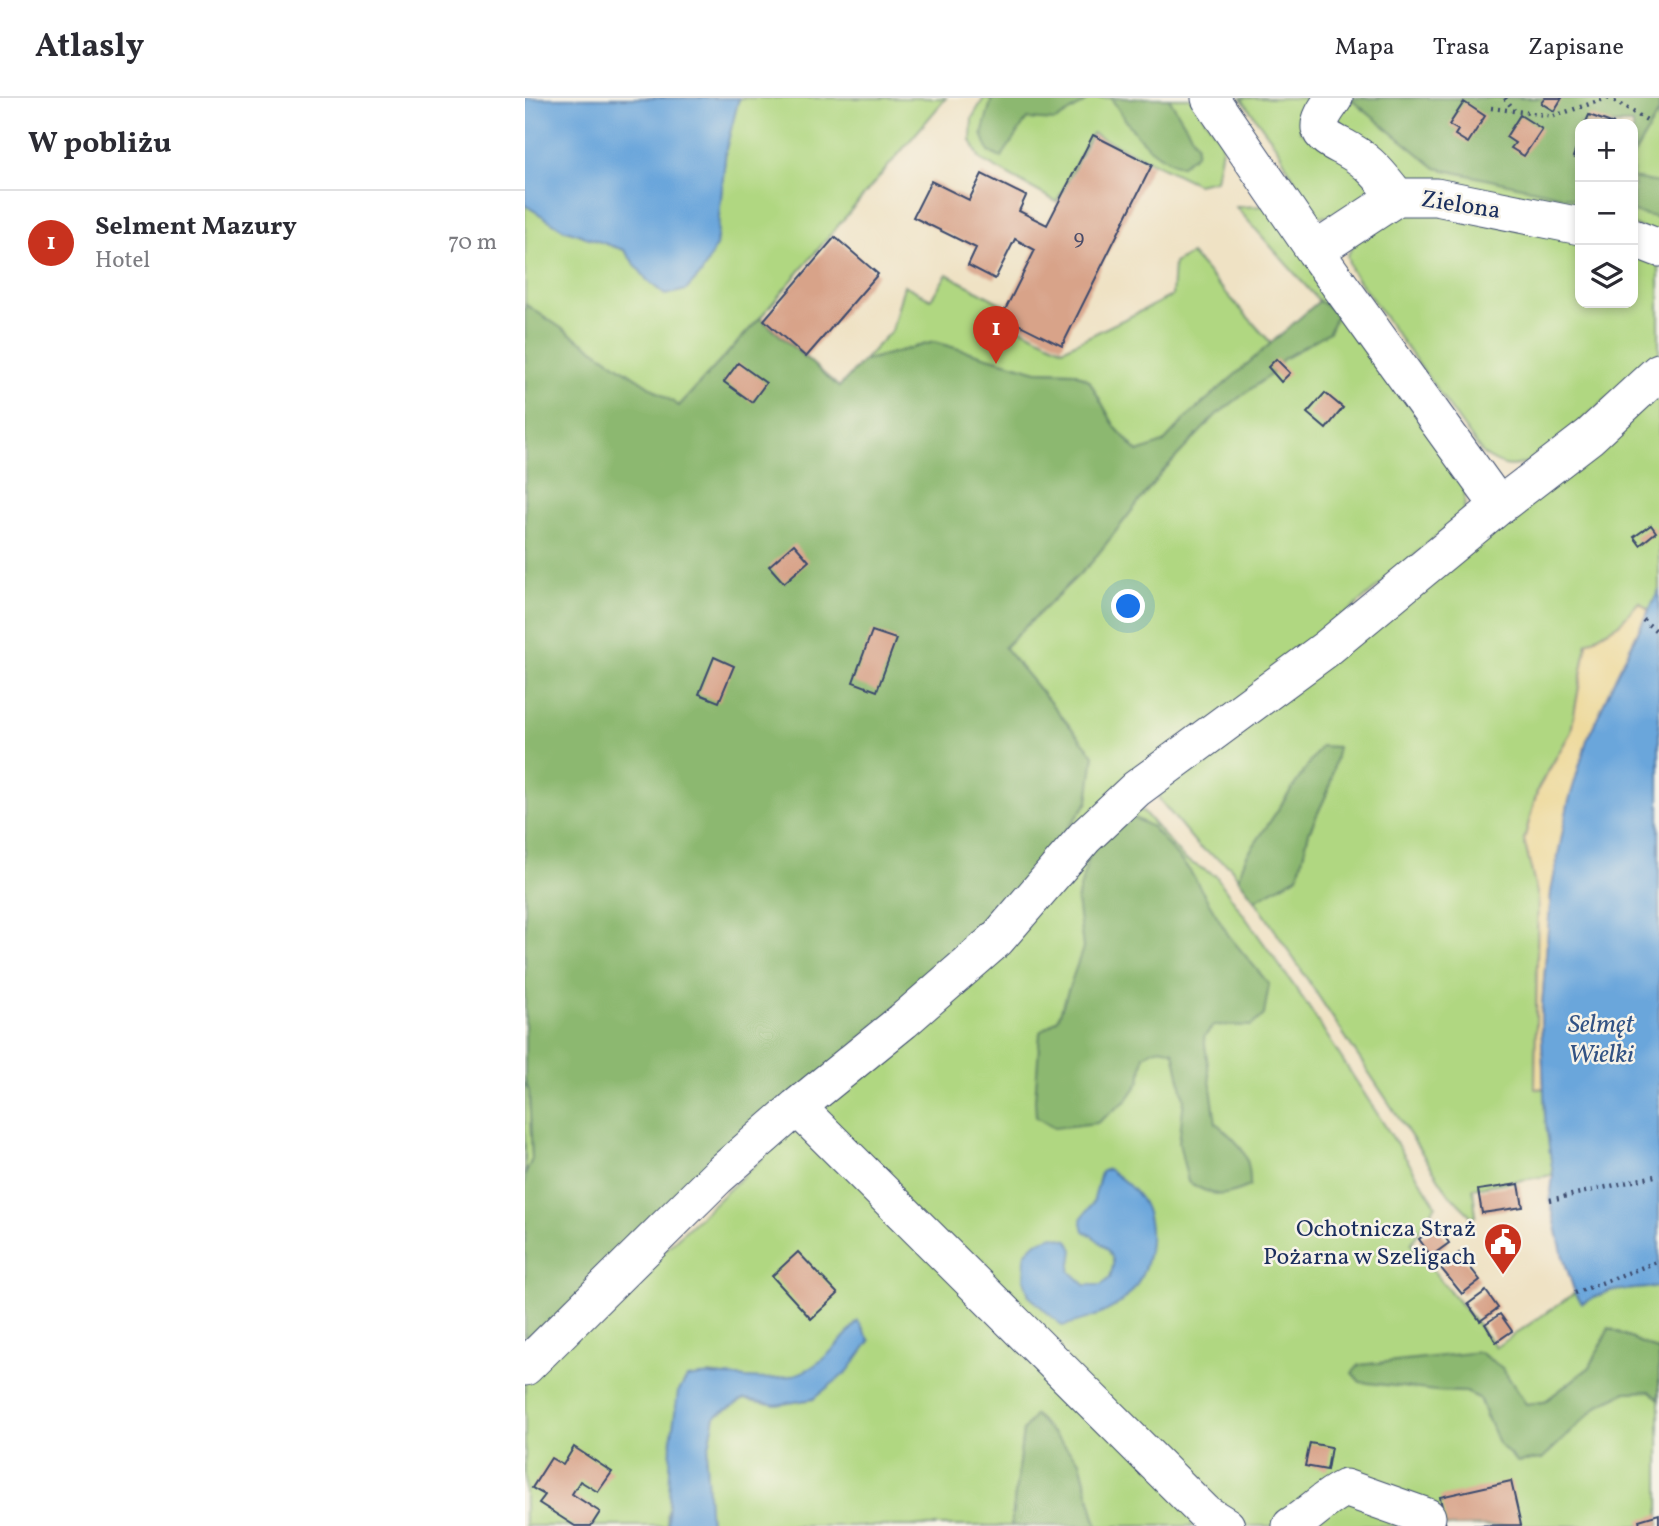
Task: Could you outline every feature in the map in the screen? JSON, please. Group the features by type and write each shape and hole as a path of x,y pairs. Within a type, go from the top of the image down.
{"street":[{"path":"1210,98 1315,251 1499,506"},
{"path":"1335,98 1322,118 1320,128 1325,136 1360,156 1379,173 1397,197"},
{"name":"Zielona","path":"1315,251 1397,197 1436,197 1575,225"},
{"path":"1638,239 1659,248"},
{"path":"525,1367 717,1177 797,1107 904,1021 997,939 1085,837 1136,789 1326,649 1499,506 1590,436 1659,372"},
{"path":"797,1107 1205,1513 1226,1526"},
{"path":"1291,1526 1329,1496 1345,1488 1427,1517"}],"path":[{"path":"1505,98 1514,110"},
{"path":"1491,108 1554,116 1608,98 1647,120"},
{"path":"1643,620 1659,633"},
{"path":"1551,1200 1659,1175"},
{"path":"1575,1293 1659,1261"}],"green space":[{"path":"739,98 946,98 760,318 679,406 525,304 525,205 563,229 624,250 647,280 665,295 686,290 702,273 716,246 726,149"},
{"path":"984,98 1190,98 1223,143 1216,180 1197,184 1092,133 1057,202 980,159 971,140 972,118"},
{"path":"992,98 1092,98 1055,121 1027,119 1001,158 989,152 982,134"},
{"path":"1111,98 1169,98 1197,144 1196,154 1181,166 1168,161 1140,139"},
{"path":"1241,98 1321,98 1300,131 1365,170 1376,195 1352,212 1348,207 1331,216 1312,214 1277,147"},
{"path":"1342,98 1659,98 1659,234 1638,227 1638,119 1575,119 1575,213 1411,185 1332,128"},
{"path":"1349,98 1659,98 1659,112 1638,148 1638,119 1575,119 1575,199 1436,168"},
{"path":"1638,179 1659,183 1659,218 1638,213"},
{"path":"1270,206 1459,475 1465,492 1464,513 1011,900 1004,648 1091,563 1162,472 1216,415 1273,372 1283,359 1294,354 1337,312 1319,301 1236,207"},
{"path":"1416,209 1575,237 1575,308 1638,308 1638,252 1659,263 1659,355 1537,458 1515,466 1503,465 1483,454 1351,270 1347,256 1364,228"},
{"path":"1191,254 1272,344 1187,417 1163,443 1138,453 1115,427 1089,380 1074,372 1037,371 934,342 863,361 892,330 904,285 931,299 947,274 1002,304 997,317 1063,349 1172,296 1174,263"},
{"path":"1319,301 1338,312 1329,332 1283,359 1274,372 1216,415 1162,472 1091,563 1004,647 1094,755 1088,802 1011,900 525,1349 525,1175 532,1159 529,1091 525,1080 525,304 679,406 760,318 839,387 863,361 934,342 1037,371 1074,372 1089,380 1115,427 1138,452 1163,443 1187,417"},
{"path":"1659,391 1659,590 1650,611 1639,602 1619,624 1587,643 1571,732 1538,788 1524,840 1538,897 1535,1089 1544,1088 1553,1175 1473,1188 1476,1216 1472,1217 1449,1194 1255,900 1298,876 1309,832 1329,789 1246,857 1238,878 1230,866 1199,847 1159,799 1158,788"},
{"path":"1321,746 1338,747 1329,789 1309,832 1298,876 1255,900 1238,878 1246,857"},
{"path":"1131,810 1143,811 1184,859 1216,876 1304,1000 1436,1205 1411,1244 1496,1347 1575,1293 1582,1303 1609,1291 1659,1287 1659,1351 1609,1328 1590,1367 1544,1402 1526,1404 1502,1368 1479,1352 1456,1356 1436,1391 1466,1392 1479,1398 1486,1417 1542,1459 1599,1405 1626,1392 1650,1391 1659,1399 1659,1526 1097,1526 1080,1462 1023,1431 1011,1526 710,1526 706,1461 715,1416 745,1399 776,1405 814,1399 858,1321 824,1360 800,1374 761,1379 708,1374 667,1514 668,1526 525,1526 525,1382"},
{"path":"1133,817 1152,827 1190,871 1229,936 1269,984 1264,1015 1251,1026 1214,1025 1204,1037 1216,1123 1238,1143 1246,1157 1250,1175 1250,1186 1232,1193 1212,1193 1188,1182 1179,1143 1184,1099 1174,1052 1169,1050 1158,1049 1144,1056 1140,1081 1127,1100 1097,1123 1054,1128 1036,1117 1040,1032 1058,1019 1083,948 1077,900 1090,851"},
{"path":"525,1080 529,1091 532,1159 525,1175"},
{"path":"1609,1328 1659,1351 1659,1399 1650,1391 1626,1392 1599,1405 1542,1459 1517,1462 1498,1443 1479,1398 1466,1392 1360,1382 1352,1373 1359,1365 1479,1352 1502,1368 1526,1404 1544,1402 1590,1367"},
{"path":"1035,1415 1080,1462 1097,1526 1011,1526 1023,1431"}],"sand":[{"path":"1639,602 1650,611 1643,620 1587,740 1551,892 1541,1018 1544,1088 1535,1089 1538,897 1524,840 1538,789 1571,732 1587,643 1619,624"}],"water":[{"path":"525,98 739,98 726,149 716,246 702,273 686,290 665,295 647,280 624,250 563,229 525,205"},
{"name":"Selmęt Wielki","path":"1659,590 1659,1287 1609,1291 1582,1303 1575,1293 1563,1257 1550,1200 1553,1175 1545,1117 1541,1018 1551,892 1568,804 1587,740"},
{"path":"1108,1169 1133,1190 1146,1209 1150,1236 1146,1264 1134,1288 1119,1304 1096,1316 1062,1326 1029,1296 1024,1279 1025,1253 1036,1242 1053,1236 1068,1240 1073,1250 1070,1271 1085,1285 1101,1285 1110,1278 1112,1256 1101,1243 1084,1231 1081,1219 1093,1203 1101,1172"},
{"path":"858,1321 870,1341 848,1371 813,1399 776,1405 745,1399 715,1416 706,1461 710,1526 668,1526 671,1440 678,1392 687,1378 710,1375 767,1379 798,1374 823,1359"}],"building":[{"path":"1545,98 1562,98 1554,111 1541,103"},
{"path":"1464,102 1485,116 1468,143 1455,135 1458,130 1449,125"},
{"path":"1520,115 1542,129 1524,156 1511,148 1515,143 1506,137"},
{"path":"1093,135 1152,165 1062,346 1002,316 1035,250 1015,239 995,279 968,265 976,248 913,217 931,181 969,200 982,174 1026,196 1019,211 1047,225"},
{"path":"835,237 878,274 806,357 764,320"},
{"path":"1276,359 1290,373 1281,382 1268,367"},
{"path":"738,363 766,383 752,402 724,382"},
{"path":"1325,393 1343,408 1326,429 1307,413"},
{"path":"1651,525 1656,532 1640,545 1634,537"},
{"path":"794,544 809,561 784,583 769,566"},
{"path":"872,631 896,639 877,691 853,682"},
{"path":"714,657 734,666 719,702 699,694"},
{"path":"1519,1184 1523,1207 1482,1213 1478,1190"},
{"path":"1437,1226 1449,1243 1431,1256 1419,1239"},
{"path":"798,1252 838,1294 811,1319 772,1276"},
{"path":"1459,1253 1480,1280 1462,1294 1440,1267"},
{"path":"1486,1291 1498,1308 1480,1321 1468,1304"},
{"path":"1500,1314 1512,1331 1496,1342 1485,1324"},
{"path":"1310,1443 1331,1447 1327,1470 1305,1466"},
{"path":"574,1447 612,1472 598,1492 580,1481 572,1494 600,1512 591,1526 575,1526 539,1503 545,1495 532,1488 551,1458 563,1465"},
{"path":"1511,1481 1521,1525 1446,1526 1440,1497"},
{"path":"1659,1514 1659,1526 1640,1526 1639,1520"}],"place":[{"name":"Selment Mazury","path":"996,364"},
{"name":"Ochotnicza Straż Pożarna w Szeligach","path":"1503,1276"}]}
